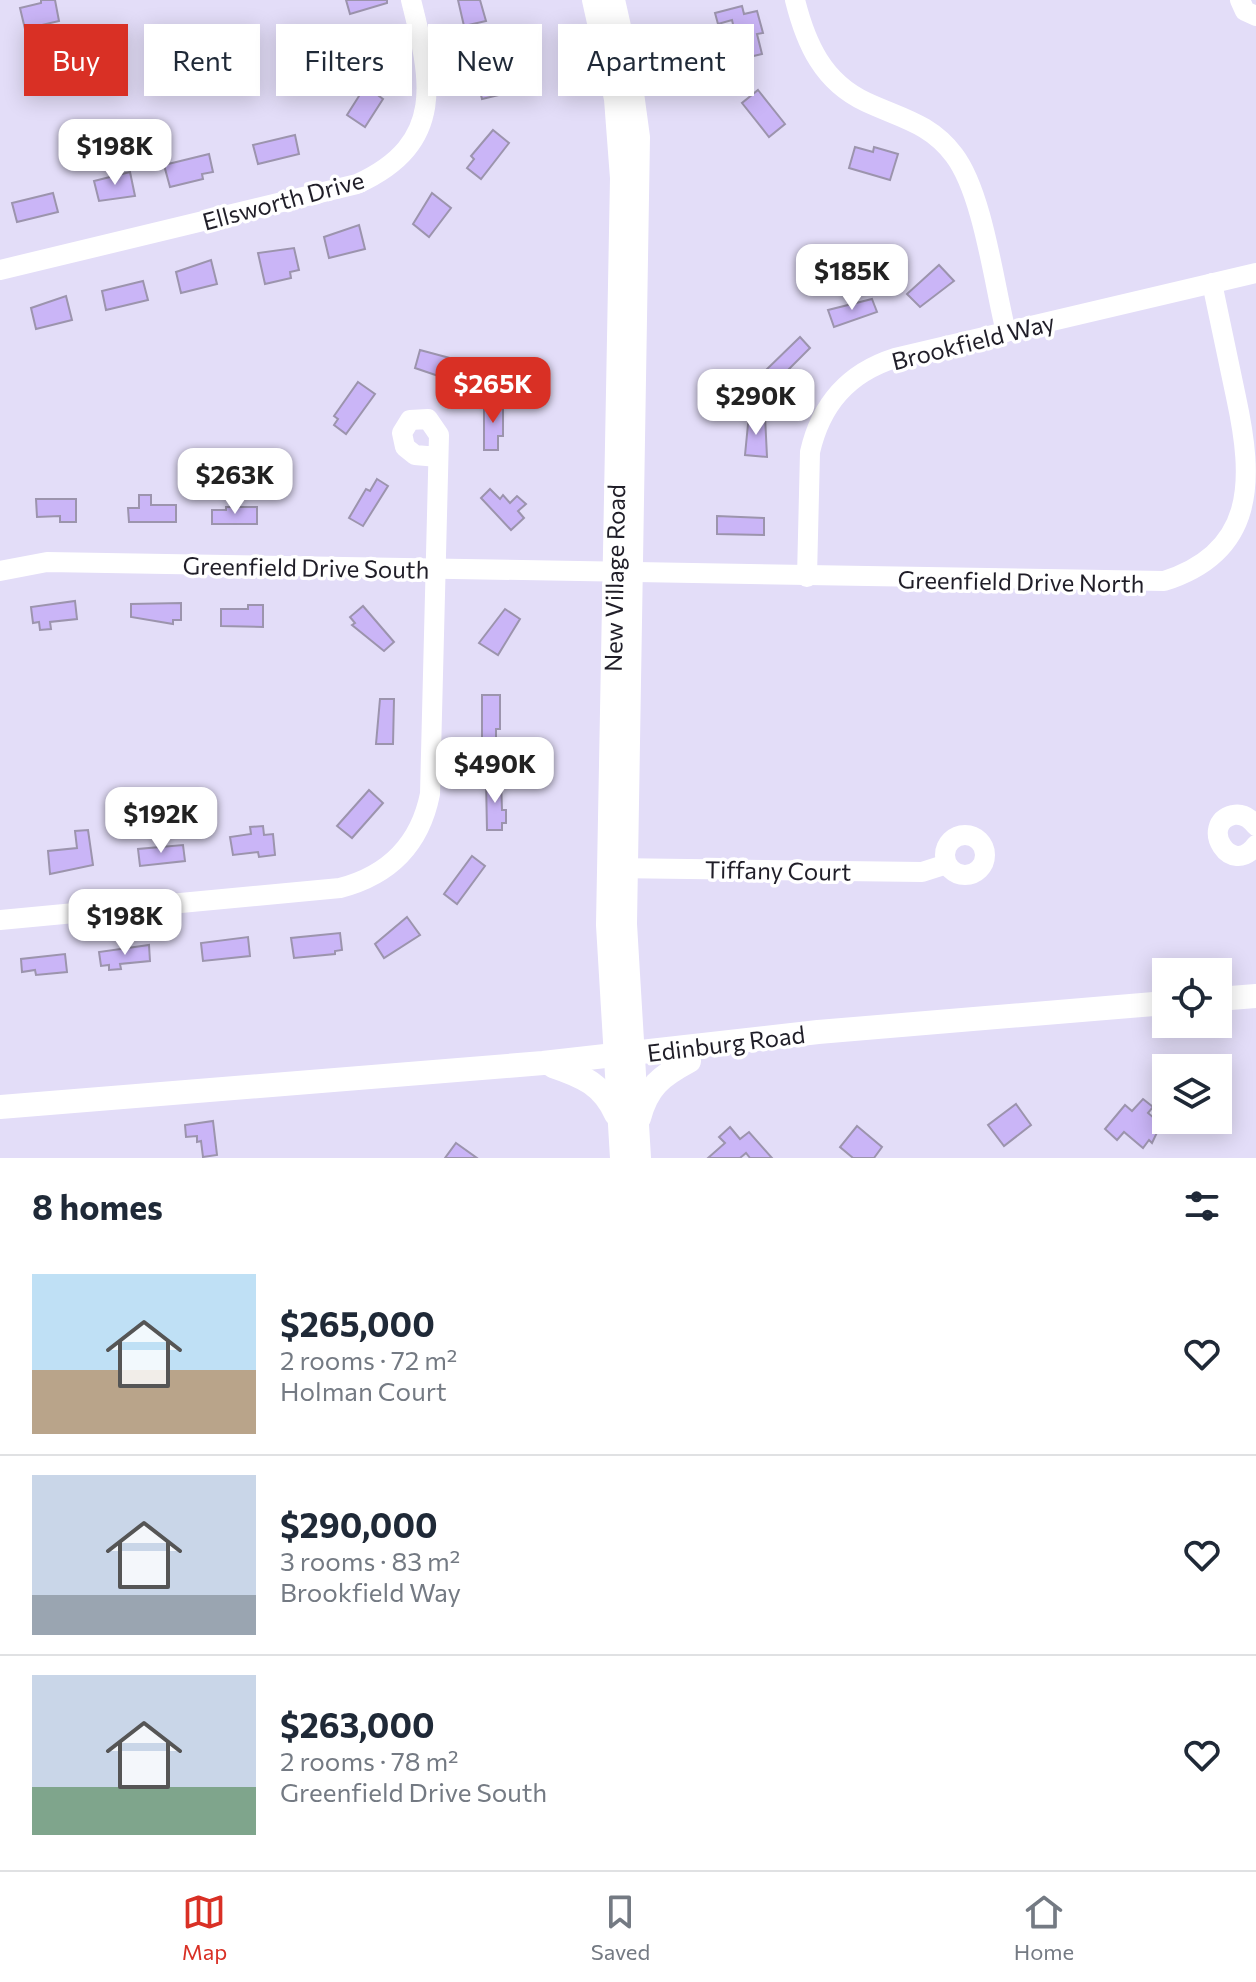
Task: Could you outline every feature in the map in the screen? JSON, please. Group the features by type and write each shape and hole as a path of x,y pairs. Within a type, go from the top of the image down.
{"main road":[{"name":"New Village Road","path":"594,0 612,75 621,138 622,574 617,868 622,1056 628,1127 639,1158"},
{"name":"New Village Road","path":"613,0 629,71 638,137 622,574"},
{"path":"1232,998 1256,996"},
{"name":"Edinburg Road","path":"0,1107 622,1056 818,1032 1152,1004"},
{"path":"1232,1013 1256,1010"},
{"name":"Edinburg Road","path":"622,1056 689,1061 1152,1019"},
{"path":"543,1063 594,1083 608,1096 628,1127 648,1089 689,1061"},
{"name":"New Village Road","path":"622,1158 628,1127"}],"street":[{"name":"Ellsworth Drive","path":"0,270 346,187 376,176 405,150 416,133 428,98 426,60 411,0"},
{"path":"795,0 808,44 832,78 867,103 923,126 955,156 973,195 1006,332"},
{"path":"1240,0 1245,11 1256,16"},
{"name":"Brookfield Way","path":"807,577 810,452 818,424 832,399 845,385 877,364 1256,273"},
{"name":"Greenfield Drive North","path":"622,574 1145,584 1180,576 1205,563 1237,528 1250,479 1250,460 1212,283"},
{"path":"0,920 340,888 377,875 394,863 417,835 430,794 438,457"},
{"name":"Greenfield Drive South","path":"0,571 47,562 622,574"},
{"path":"1256,824 1245,816 1232,816 1222,823 1218,835 1222,847 1232,855 1244,855 1256,845"},
{"name":"Tiffany Court","path":"617,868 922,872 947,864"}],"building":[{"path":"41,0 55,0 59,21 24,25 20,8 41,3"},
{"path":"346,0 387,0 387,3 350,14"},
{"path":"458,0 480,0 486,21 464,24"},
{"path":"742,6 744,14 757,11 763,33 757,34 762,54 754,56 754,24 733,24 732,20 718,24 715,13"},
{"path":"758,90 785,124 769,137 742,103"},
{"path":"359,96 379,96 383,99 365,127 347,115"},
{"path":"493,130 509,143 481,179 467,168 474,159 471,156"},
{"path":"295,135 299,154 258,164 253,145"},
{"path":"855,147 873,152 874,147 898,154 890,180 849,168"},
{"path":"209,154 213,172 202,174 203,179 170,187 164,165"},
{"path":"130,172 135,196 99,201 94,181"},
{"path":"53,193 58,212 17,222 12,203"},
{"path":"432,193 451,208 429,237 413,224"},
{"path":"359,225 365,249 329,258 324,237"},
{"path":"294,248 299,270 290,272 291,278 265,284 258,253"},
{"path":"211,260 217,284 181,293 176,272"},
{"path":"939,265 954,281 920,307 907,294"},
{"path":"143,281 148,300 106,310 102,291"},
{"path":"66,296 72,320 36,329 31,308"},
{"path":"872,299 877,312 834,327 828,310"},
{"path":"800,337 810,348 776,382 765,371"},
{"path":"420,350 461,361 456,382 415,368"},
{"path":"358,382 375,394 346,434 334,425 338,419 334,416"},
{"path":"484,402 503,402 503,436 498,436 498,450 484,450"},
{"path":"749,414 765,416 767,457 745,455"},
{"path":"377,479 388,486 363,526 349,518 366,489 370,491"},
{"path":"490,489 500,499 503,495 510,503 517,496 526,504 518,511 524,518 511,530 481,498"},
{"path":"139,495 151,495 151,505 176,505 176,522 129,522 128,508 139,508"},
{"path":"36,499 76,499 76,522 60,522 60,516 37,517"},
{"path":"226,507 257,507 257,524 212,524 212,510 226,510"},
{"path":"717,516 764,518 764,535 717,534"},
{"path":"75,601 77,619 50,622 51,629 40,630 39,622 33,623 31,607"},
{"path":"181,603 181,620 173,620 173,624 131,617 131,604"},
{"path":"248,605 263,605 263,627 221,626 221,609 248,609"},
{"path":"363,606 394,642 384,651 352,625 355,623 350,617"},
{"path":"505,609 520,619 498,655 479,643"},
{"path":"482,695 500,695 500,729 496,729 496,742 482,742"},
{"path":"380,699 394,699 393,744 376,744"},
{"path":"486,779 501,779 502,810 506,810 506,823 502,823 502,830 487,830"},
{"path":"369,790 383,803 352,838 337,826"},
{"path":"263,826 264,835 273,834 275,855 259,857 258,852 233,855 230,837 251,834 250,827"},
{"path":"88,830 93,865 50,874 48,851 77,848 75,831"},
{"path":"183,845 185,861 140,866 138,849"},
{"path":"472,856 485,866 457,904 444,894"},
{"path":"407,917 420,935 384,958 375,944"},
{"path":"340,933 342,950 335,951 335,954 294,958 291,938"},
{"path":"248,937 250,956 203,961 201,943"},
{"path":"149,945 150,961 120,964 121,969 109,970 109,965 101,966 99,952"},
{"path":"65,954 67,972 36,975 35,970 22,972 21,959"},
{"path":"1143,1099 1152,1106 1148,1113 1152,1116 1152,1134 1156,1134 1152,1143 1149,1140 1143,1148 1124,1132 1117,1140 1105,1129 1125,1105 1132,1111"},
{"path":"1016,1104 1031,1125 1004,1146 988,1125"},
{"path":"213,1121 217,1155 203,1157 201,1141 197,1142 197,1136 186,1137 185,1125"},
{"path":"857,1126 882,1147 874,1158 853,1158 840,1147"},
{"path":"730,1127 740,1139 749,1132 772,1158 750,1158 746,1153 740,1158 708,1158 725,1143 719,1137"},
{"path":"456,1143 477,1158 445,1158"}]}
